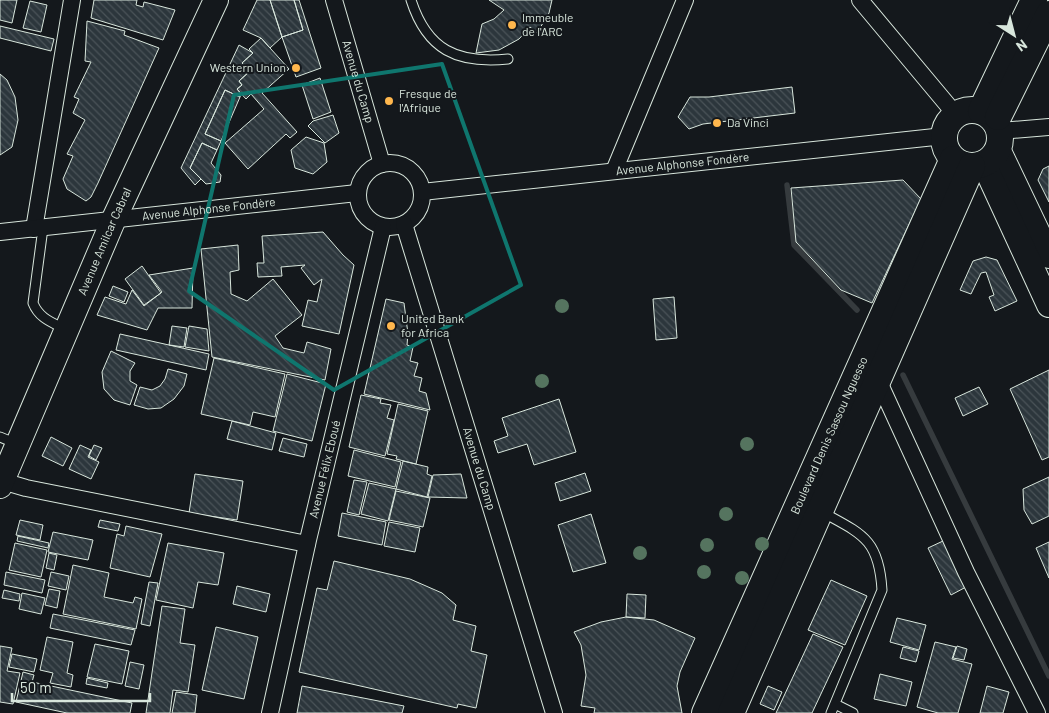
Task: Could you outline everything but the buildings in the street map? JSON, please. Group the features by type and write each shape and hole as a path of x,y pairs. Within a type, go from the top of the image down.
{"main road":[{"name":"Avenue Amilcar Cabral","path":"1,483 9,440 66,330 113,221 216,0"},
{"path":"1034,0 976,139 1049,304"},
{"path":"976,139 1049,14"},
{"path":"976,139 1049,256"},
{"name":"Boulevard Denis Sassou Nguesso","path":"705,713 810,506 879,382 976,139"},
{"name":"Boulevard Denis Sassou Nguesso","path":"731,713 810,506 976,139"}],"street":[{"path":"39,229 72,0"},
{"name":"Avenue du Camp","path":"334,0 382,164"},
{"path":"614,171 685,0"},
{"path":"860,0 976,139"},
{"name":"Avenue Alphonse Fondère","path":"422,192 614,171 976,139 1049,127"},
{"path":"382,164 404,166 413,172 422,192 420,205 414,216 397,227 383,227 369,220 360,208 357,193 361,180 370,170 382,164"},
{"name":"Avenue Alphonse Fondère","path":"0,232 357,193"},
{"name":"Avenue du Camp","path":"404,224 554,713"},
{"name":"Avenue Félix Eboué","path":"270,713 307,544 383,227"},
{"path":"879,382 966,572 1037,713"},
{"path":"1,483 307,544"}],"lane":[{"path":"411,0 418,21 434,42 456,56 481,62 508,59"},
{"path":"39,229 33,303 36,312 66,330"},
{"path":"810,506 862,534 872,545 881,574 882,590 831,713"},
{"path":"835,704 853,713"}],"highlighted area":[{"path":"442,64 521,285 334,390 189,291 234,95"}],"waterway":[{"path":"787,185 794,245 857,310"},
{"path":"903,375 1049,676"}],"place":[{"name":"Immeuble de l'ARC","path":"512,25"},
{"name":"Western Union","path":"296,68"},
{"name":"Fresque de l'Afrique","path":"389,101"},
{"name":"Da Vinci","path":"717,123"},
{"name":"United Bank for Africa","path":"391,326"}]}
